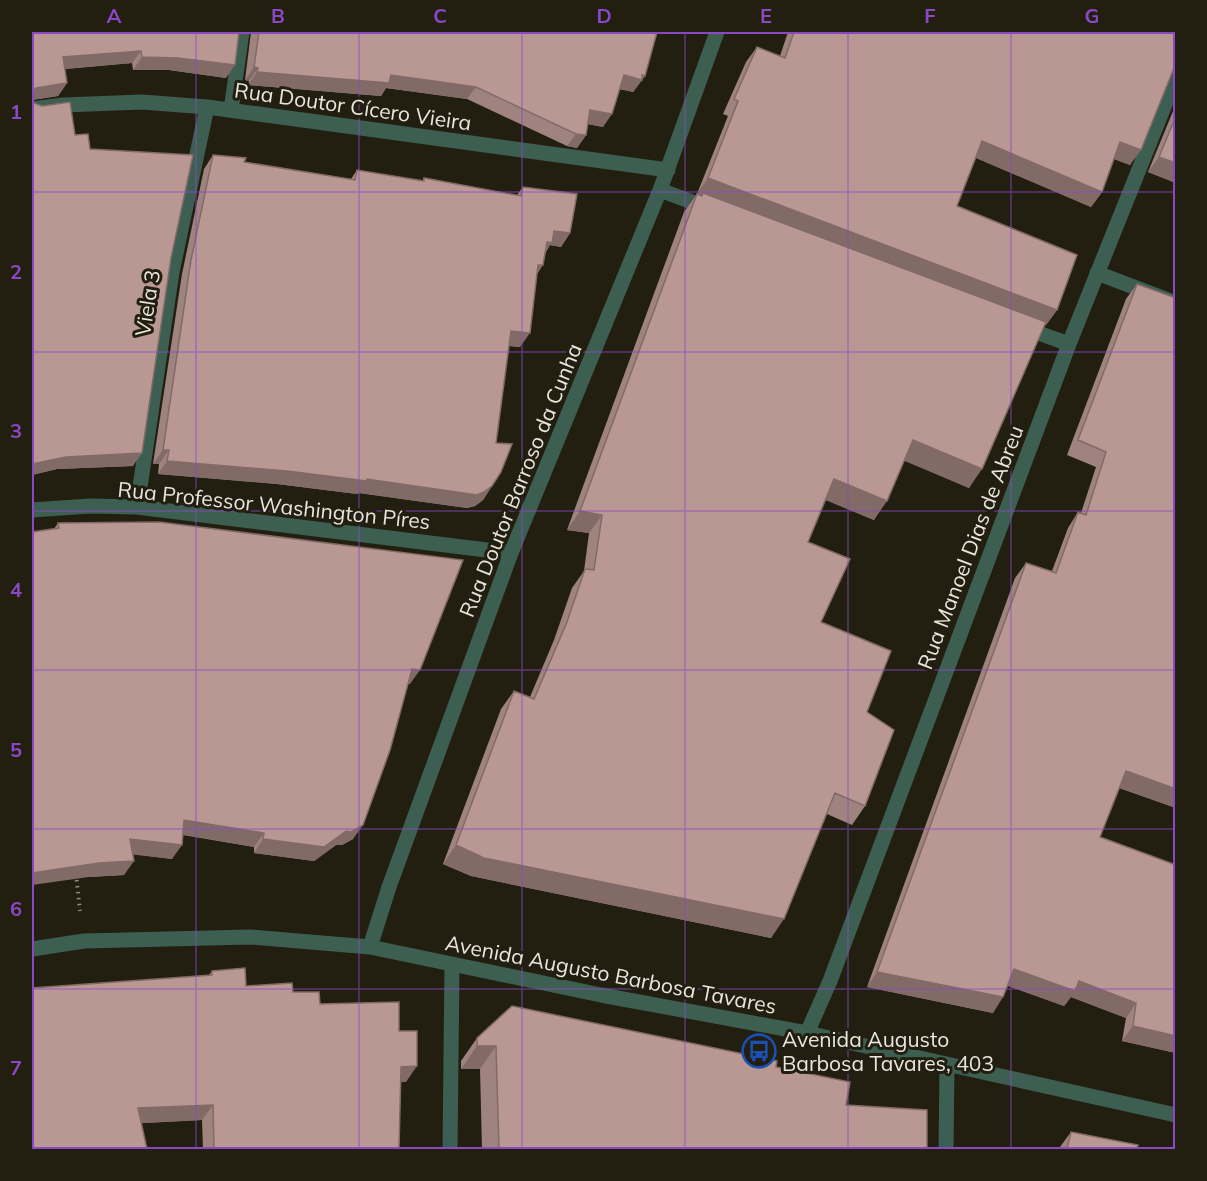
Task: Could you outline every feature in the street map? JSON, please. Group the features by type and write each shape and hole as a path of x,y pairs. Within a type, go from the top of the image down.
{"street":[{"path":"231,110 242,32"},
{"name":"Rua Doutor Barroso da Cunha","path":"370,947 389,887 511,553 668,170 717,32"},
{"name":"Rua Manoel Dias de Abreu","path":"807,1033 830,981 1069,344 1176,77"},
{"name":"Rua Doutor Cícero Vieira","path":"32,109 63,105 142,102 207,107 668,170"},
{"name":"Viela 3","path":"137,507 172,272 207,107"},
{"path":"660,190 726,215"},
{"path":"1097,273 1176,303"},
{"path":"1003,319 1069,344"},
{"name":"Rua Professor Washington Píres","path":"32,510 90,506 137,507 511,553"},
{"name":"Avenida Augusto Barbosa Tavares","path":"32,949 84,941 250,937 370,947 452,965 807,1033 1176,1115"},
{"path":"450,1149 452,965"},
{"path":"946,1149 947,1065"}],"path":[{"path":"76,871 84,941"}],"building":[{"path":"32,32 239,32 235,65 178,58 142,57 141,51 63,57 67,83 36,88 32,93"},
{"path":"259,32 657,32 645,76 642,75 642,80 624,75 612,114 590,110 586,135 576,134 476,87 391,75 389,83 257,72 258,68 254,67"},
{"path":"794,32 1176,32 1176,63 1141,150 1120,142 1102,192 982,141 957,206 1077,255 1057,310 708,178 738,101 734,99 757,47 785,58"},
{"path":"32,98 34,103 42,106 70,102 75,135 88,134 90,149 193,155 171,258 142,453 66,457 32,464"},
{"path":"1176,116 1176,163 1159,157"},
{"path":"213,155 246,158 244,162 355,180 357,170 424,181 424,178 521,196 523,187 577,194 570,233 554,231 552,243 547,242 543,265 538,265 530,333 511,331 496,443 512,444 501,472 492,486 477,495 367,479 367,481 287,471 167,461 169,450 163,450 191,260"},
{"path":"703,193 1046,322 982,469 913,440 887,501 834,479 808,542 850,559 821,622 891,651 867,712 894,730 865,806 835,793 784,919 484,858 456,845 514,691 534,699 567,622 585,569 594,570 602,515 580,511 697,194 702,196"},
{"path":"1137,284 1176,298 1176,789 1126,771 1100,837 1176,865 1176,1036 1133,1026 1136,1003 1079,981 1075,991 1014,969 1003,997 877,972 1026,563 1056,573 1078,512 1086,515 1106,452 1078,440"},
{"path":"159,522 463,560 420,670 412,669 390,750 363,825 351,832 346,831 324,847 263,839 264,833 184,820 182,845 130,839 134,861 99,863 32,873 32,532 59,528 58,523"},
{"path":"245,968 246,986 292,983 293,992 319,992 320,1004 399,1002 399,1031 417,1031 417,1066 401,1067 399,1149 214,1149 213,1105 138,1108 147,1149 32,1149 32,988 212,975 212,971"},
{"path":"512,1006 777,1061 776,1067 850,1082 846,1105 927,1110 927,1149 499,1149 496,1046 477,1046 477,1038"},
{"path":"1071,1132 1138,1145 1137,1149 1067,1149"}],"place":[{"name":"Avenida Augusto Barbosa Tavares, 403","path":"759,1051"}]}
